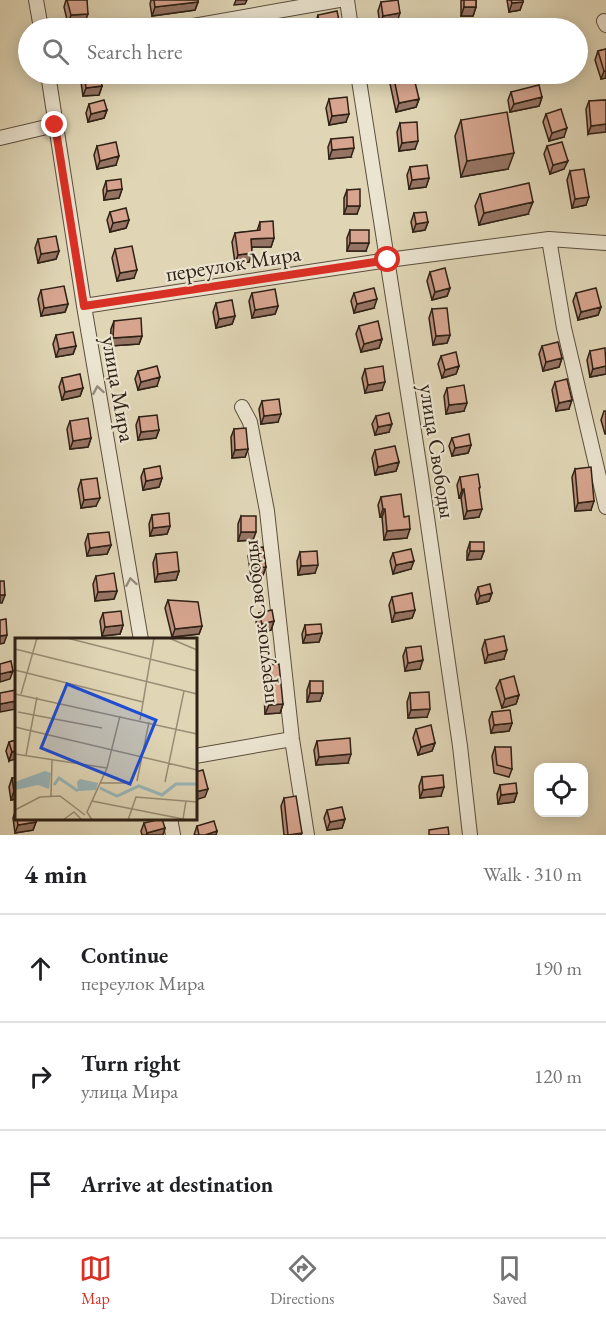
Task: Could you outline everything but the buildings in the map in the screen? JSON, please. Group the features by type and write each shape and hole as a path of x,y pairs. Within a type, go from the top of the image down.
{"street":[{"path":"36,0 39,18"},
{"path":"238,18 339,0"},
{"path":"347,0 350,18"},
{"name":"улица Мира","path":"49,84 84,306 141,638"},
{"name":"улица Свободы","path":"360,84 421,476 460,746 470,835"},
{"path":"0,138 55,125"},
{"path":"549,239 564,328 606,507"},
{"name":"переулок Мира","path":"84,306 388,260 549,239 606,243"},
{"name":"переулок Свободы","path":"242,407 250,422 267,511 292,739 307,835"},
{"path":"196,756 292,739"},
{"path":"170,820 173,835"}],"route":[{"path":"55,125 84,306 388,260"}]}
